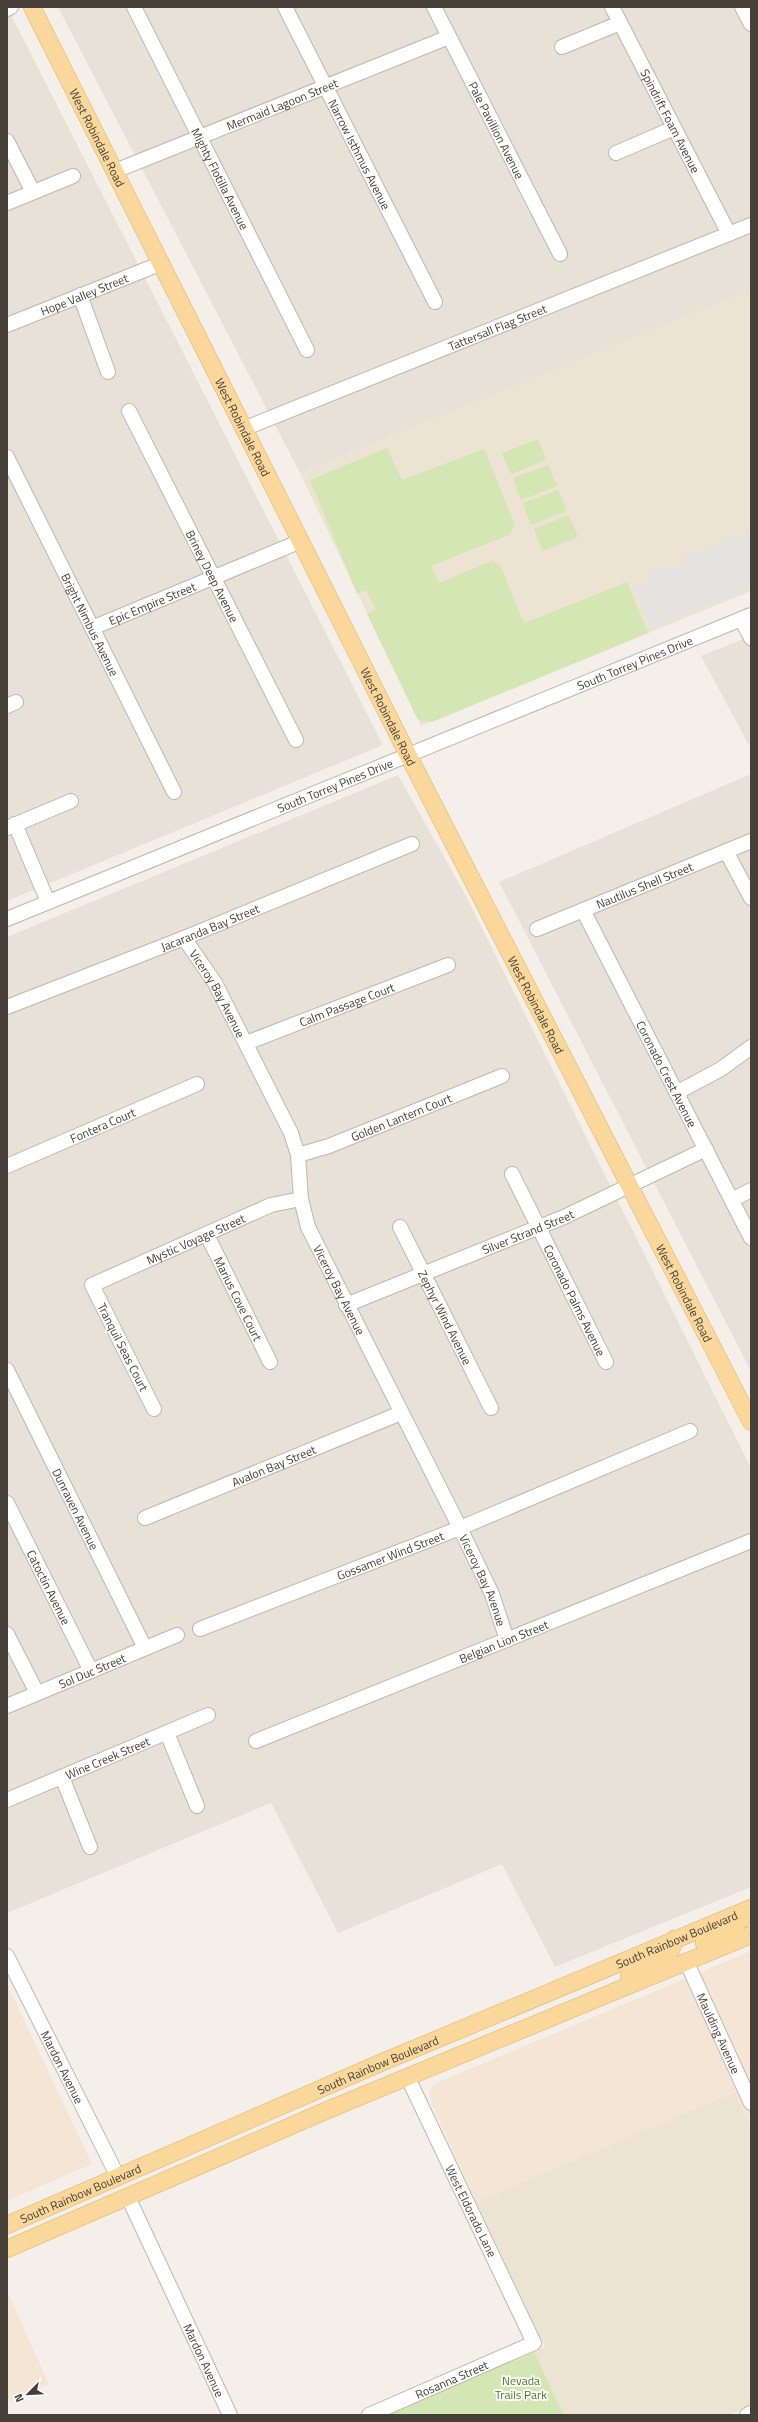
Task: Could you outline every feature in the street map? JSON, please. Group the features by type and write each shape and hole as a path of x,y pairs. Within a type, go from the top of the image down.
{"main road":[{"name":"West Robindale Road","path":"32,7 408,755 751,1422"},
{"name":"South Rainbow Boulevard","path":"7,2225 209,2139 378,2064 751,1908"},
{"path":"687,1963 694,1949 730,1931 751,1908"},
{"name":"South Rainbow Boulevard","path":"7,2249 330,2109 616,1993 751,1935"},
{"path":"616,1993 623,1981 634,1972 665,1958 672,1949 674,1939"},
{"path":"408,2078 416,2063 444,2051 459,2031"},
{"path":"330,2109 351,2092 379,2078 382,2071 378,2064"},
{"path":"128,2197 137,2183 170,2167 209,2139"},
{"path":"41,2234 67,2214 111,2190 118,2177"}],"street":[{"path":"7,9 11,7"},
{"name":"Mighty Flotilla Avenue","path":"134,7 307,350"},
{"name":"Narrow Isthmus Avenue","path":"285,7 434,302"},
{"name":"Pale Pavillion Avenue","path":"434,7 560,254"},
{"name":"Spindrift Foam Avenue","path":"612,7 728,234"},
{"path":"742,7 751,24"},
{"path":"562,47 620,23"},
{"name":"Mermaid Lagoon Street","path":"115,171 449,37"},
{"path":"616,153 674,128"},
{"path":"7,141 33,192"},
{"path":"7,203 73,176"},
{"name":"Tattersall Flag Street","path":"243,429 751,225"},
{"name":"Hope Valley Street","path":"7,325 162,263"},
{"path":"80,295 108,372"},
{"name":"Briney Deep Avenue","path":"129,411 296,740"},
{"name":"Bright Nimbus Avenue","path":"7,457 174,792"},
{"name":"Epic Empire Street","path":"92,628 301,541"},
{"path":"746,617 751,638"},
{"name":"South Torrey Pines Drive","path":"7,919 746,617"},
{"path":"48,902 11,826 71,801"},
{"name":"Nautilus Shell Street","path":"538,929 751,841"},
{"name":"Jacaranda Bay Street","path":"7,1007 184,938 412,844"},
{"path":"726,851 751,898"},
{"name":"Coronado Crest Avenue","path":"584,910 751,1238"},
{"name":"Viceroy Bay Avenue","path":"184,938 215,983 291,1133 298,1155 301,1198 308,1227 492,1594 508,1640"},
{"name":"Calm Passage Court","path":"246,1043 448,965"},
{"path":"678,1092 721,1070 751,1047"},
{"name":"Golden Lantern Court","path":"298,1155 329,1146 502,1076"},
{"name":"Fontera Court","path":"7,1166 197,1084"},
{"name":"Silver Strand Street","path":"346,1305 424,1275 631,1187 706,1149"},
{"name":"Coronado Palms Avenue","path":"512,1174 606,1362"},
{"path":"732,1200 751,1190"},
{"name":"Mystic Voyage Street","path":"92,1285 207,1235 271,1205 301,1198"},
{"name":"Zephyr Wind Avenue","path":"400,1227 491,1408"},
{"name":"Marius Cove Court","path":"207,1235 270,1362"},
{"name":"Tranquil Seas Court","path":"92,1285 154,1409"},
{"name":"Dunraven Avenue","path":"7,1370 145,1648"},
{"name":"Avalon Bay Street","path":"145,1518 401,1413"},
{"name":"Gossamer Wind Street","path":"200,1629 460,1528 690,1431"},
{"name":"Catoctin Avenue","path":"7,1503 91,1671"},
{"name":"Belgian Lion Street","path":"256,1741 751,1541"},
{"path":"7,1634 37,1693"},
{"name":"Sol Duc Street","path":"7,1706 177,1635"},
{"name":"Wine Creek Street","path":"7,1800 208,1715"},
{"path":"167,1733 197,1806"},
{"path":"62,1777 90,1847"},
{"name":"Mardon Avenue","path":"7,1956 118,2177"},
{"name":"Maulding Avenue","path":"687,1963 751,2103"},
{"name":"West Eldorado Lane","path":"408,2078 534,2343"},
{"name":"Mardon Avenue","path":"128,2197 230,2415"},
{"name":"Rosanna Street","path":"369,2415 534,2343"},
{"path":"747,2415 751,2413"}],"shaded area":[{"path":"7,7 383,745 7,901"},
{"path":"58,7 751,7 751,291 300,473"},
{"path":"751,290 751,591 421,726 300,473"},
{"path":"751,530 751,588 652,629 634,586 650,580 647,574 665,565 669,572 686,565 683,557"},
{"path":"751,636 751,749 701,656"},
{"path":"751,774 751,1371 499,882"},
{"path":"398,775 466,896 751,1468 751,1887 555,1967 502,1864 338,1933 271,1803 7,1913 7,937"},
{"path":"751,1951 751,2127 735,2092 476,2202 431,2102 429,2090 436,2083"},
{"path":"7,1984 92,2164 7,2201"},
{"path":"735,2092 751,2127 751,2405 729,2415 564,2415 534,2352 545,2347 476,2202"},
{"path":"7,2291 49,2384 7,2402"}],"green space":[{"path":"538,439 546,460 511,474 502,453"},
{"path":"387,448 402,480 484,449 515,525 509,535 431,566 439,583 492,561 500,565 524,623 627,582 648,633 432,722 418,720 367,614 376,609 366,590 357,594 310,480"},
{"path":"548,465 557,486 521,500 513,478"},
{"path":"558,490 567,511 531,525 523,503"},
{"path":"569,515 578,537 542,551 534,529"},
{"name":"Nevada Trails Park","path":"534,2352 564,2415 387,2415"}]}
